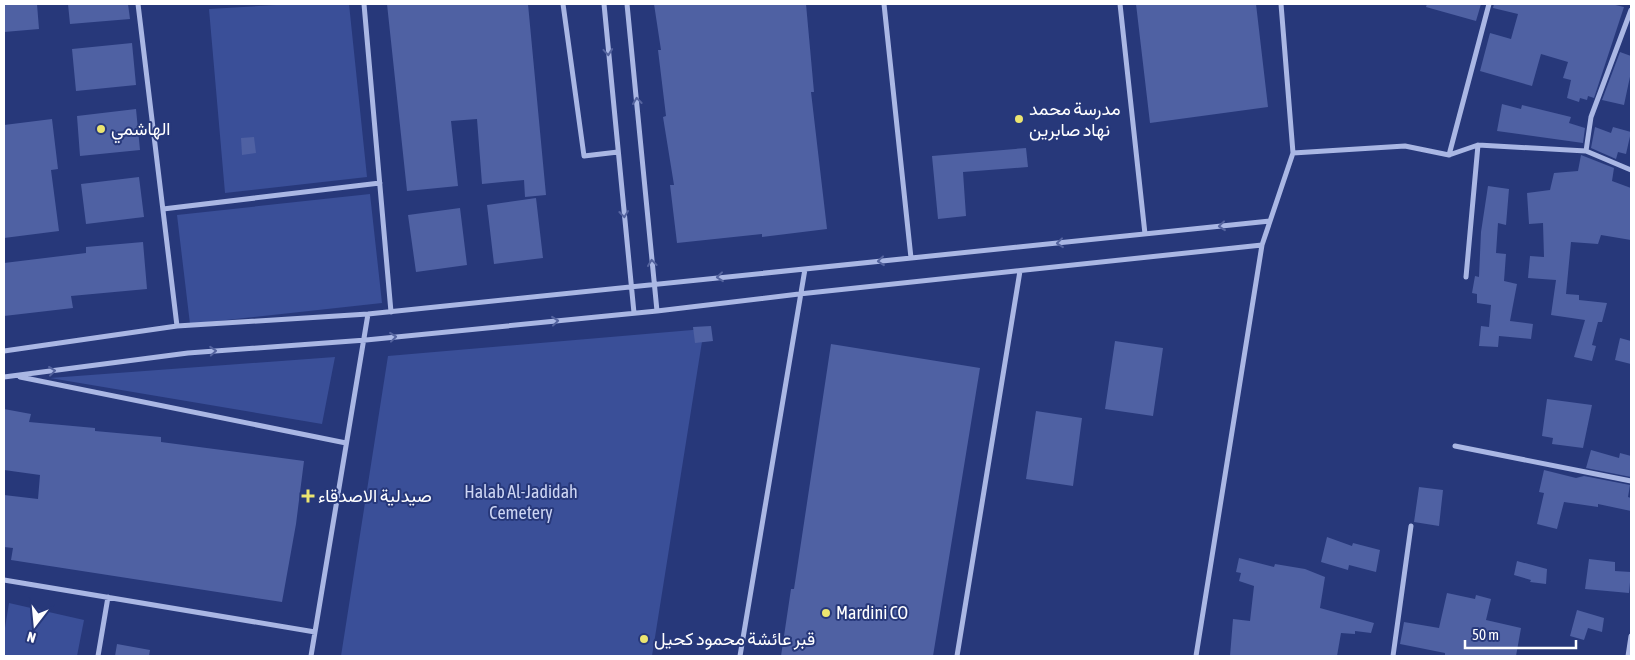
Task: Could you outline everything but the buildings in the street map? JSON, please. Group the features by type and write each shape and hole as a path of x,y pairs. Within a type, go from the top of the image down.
{"street":[{"path":"138,4 177,326"},
{"path":"364,4 391,312"},
{"path":"563,4 584,156 618,152"},
{"path":"604,4 634,313"},
{"path":"627,4 657,311"},
{"path":"884,4 911,258"},
{"path":"1120,4 1145,234"},
{"path":"1196,656 1262,245 1293,153 1281,4"},
{"path":"1449,155 1489,4"},
{"path":"1586,151 1591,117 1631,10"},
{"path":"1293,153 1405,146 1449,155 1478,145 1586,151 1631,170"},
{"path":"1466,277 1478,145"},
{"path":"163,209 380,183"},
{"path":"4,351 177,326 391,312 1270,221"},
{"path":"4,377 188,353 366,340 657,311 799,294 1262,245"},
{"path":"740,656 799,294 805,269"},
{"path":"957,656 1020,271"},
{"path":"311,656 346,443 366,340 368,314"},
{"path":"14,376 346,443"},
{"path":"1455,446 1631,481"},
{"path":"1393,656 1411,526"},
{"path":"4,580 315,632"},
{"path":"98,656 108,597"},
{"path":"1628,656 1631,636"}],"green space":[{"path":"293,4 349,4 367,177 225,193 209,9"},
{"path":"370,194 382,303 190,324 177,215"},
{"name":"Halab Al-Jadidah Cemetery","path":"704,329 652,656 341,656 388,356"},
{"path":"335,357 322,424 50,378"},
{"path":"9,603 84,620 77,656 4,656 4,634"}],"place":[{"name":"مدرسة محمد نهاد صابرين","path":"1019,119"},
{"name":"الهاشمي","path":"101,129"},
{"name":"صيدلية الاصدقاء","path":"308,496"},
{"name":"Mardini CO","path":"826,613"},
{"name":"قبر عائشة محمود كحيل","path":"644,639"}]}
